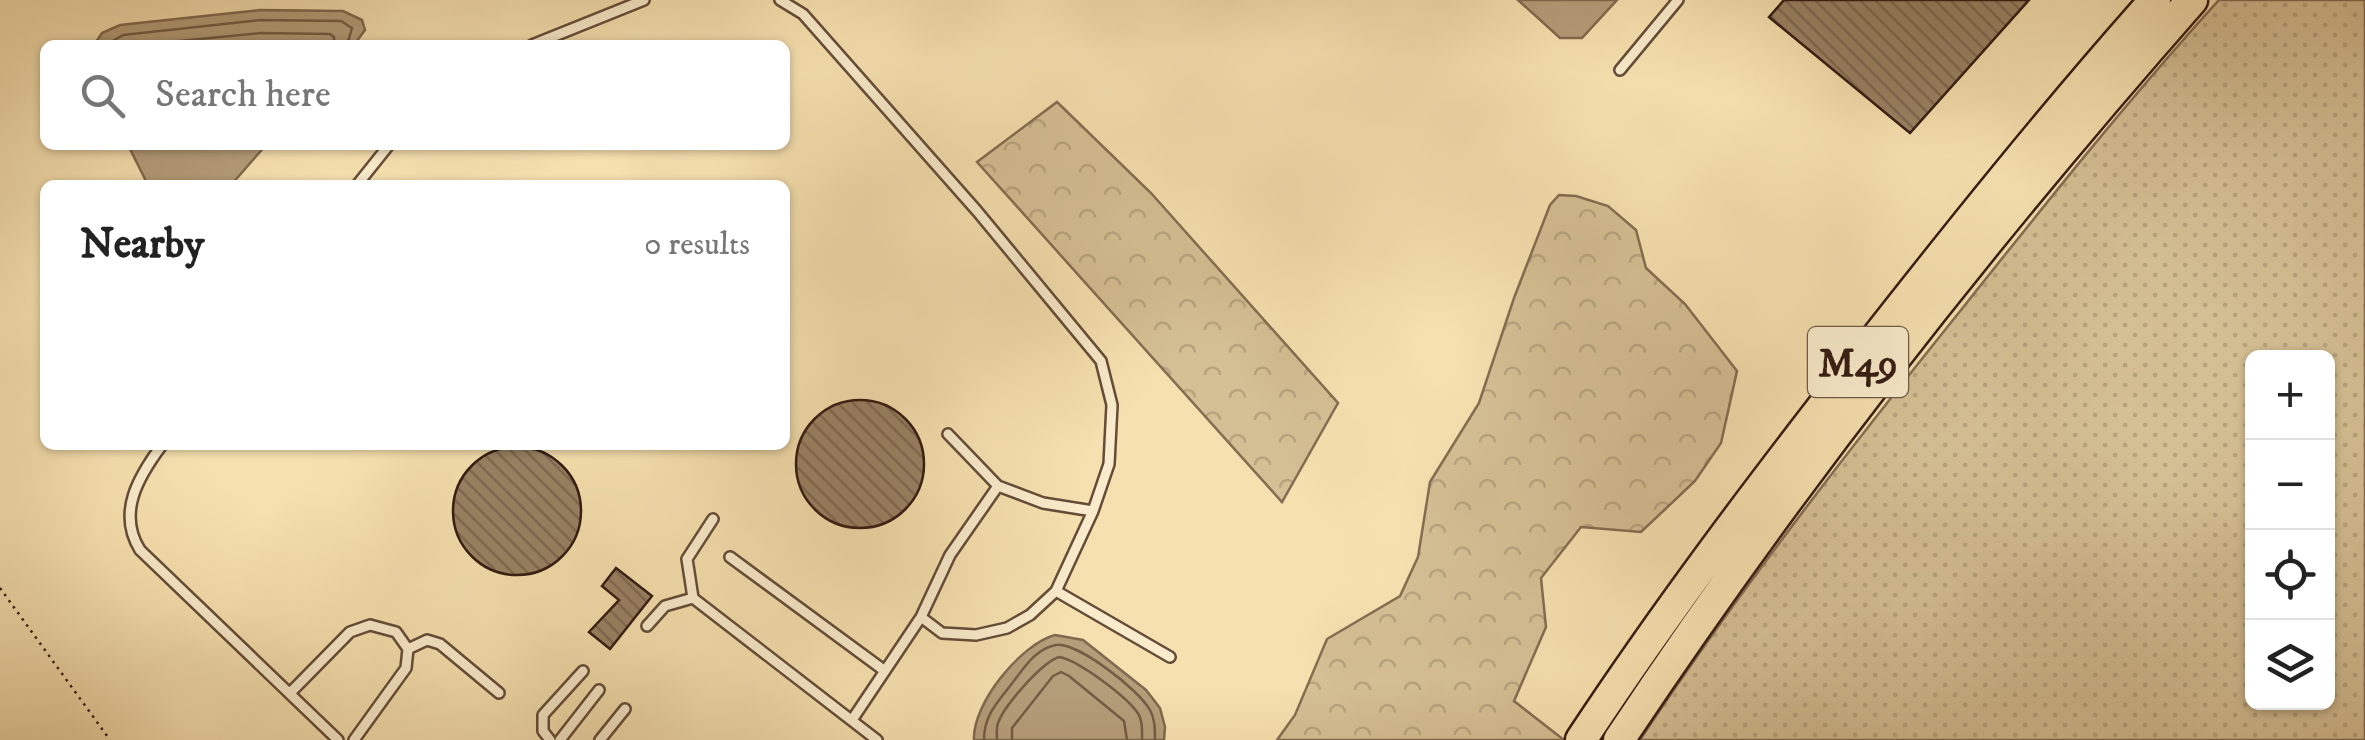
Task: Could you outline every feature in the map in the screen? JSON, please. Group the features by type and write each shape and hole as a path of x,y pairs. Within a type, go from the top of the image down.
{"highway":[{"name":"M49","path":"1581,740 1808,426 1960,230 2155,0"},
{"name":"M49","path":"1619,740 1842,429 2090,116 2192,0"}],"lane":[{"path":"544,40 644,0"},
{"path":"780,0 803,14 1102,360 1112,405 1109,464 1094,512 1056,591 1030,615 1007,628 976,635 942,633 921,618"},
{"path":"1620,70 1678,0"},
{"path":"360,180 385,150"},
{"path":"948,434 998,486 1043,503 1094,512"},
{"path":"159,450 129,506 131,536 140,550 338,740"},
{"path":"852,720 921,618 950,555 998,486"},
{"path":"714,519 687,559 693,598 878,740"},
{"path":"730,557 886,670"},
{"path":"1056,591 1170,657"},
{"path":"647,626 665,606 693,598"},
{"path":"290,693 350,632 370,625 396,632 408,649 406,668 354,740"},
{"path":"408,649 426,640 440,644 498,694"},
{"path":"550,740 543,731 544,715 583,671"},
{"path":"560,740 600,690"},
{"path":"600,740 626,709"}],"path":[{"path":"0,588 110,740"}],"green space":[{"path":"2219,0 2365,0 2365,740 1640,740 1831,474 2117,118"},
{"path":"1057,102 1151,193 1338,403 1282,502 977,162"},
{"path":"1559,195 1608,206 1636,230 1646,268 1685,304 1737,371 1721,443 1695,481 1641,532 1581,527 1541,578 1546,627 1514,701 1564,740 1277,740 1295,715 1327,639 1400,596 1418,557 1430,482 1479,403 1514,298 1550,205"}],"water":[{"path":"1518,0 1617,0 1582,38 1560,38"},
{"path":"260,10 343,11 362,20 365,30 358,40 97,40 102,33 120,25"},
{"path":"130,150 262,150 235,180 146,180"},
{"path":"1055,635 1083,640 1146,690 1160,708 1164,740 974,740 981,710 1001,677 1028,650"}],"building":[{"path":"1784,0 2029,0 1910,133 1769,17"},
{"path":"860,400 885,405 905,419 919,439 924,464 919,489 905,509 885,523 860,528 835,523 815,509 801,489 796,464 801,439 815,419 835,405"},
{"path":"498,450 536,450 553,458 570,475 580,498 580,524 570,547 553,564 530,574 504,574 481,564 464,547 454,524 454,498 464,475 481,458"},
{"path":"616,568 652,596 610,649 589,632 619,600 602,586"}]}
